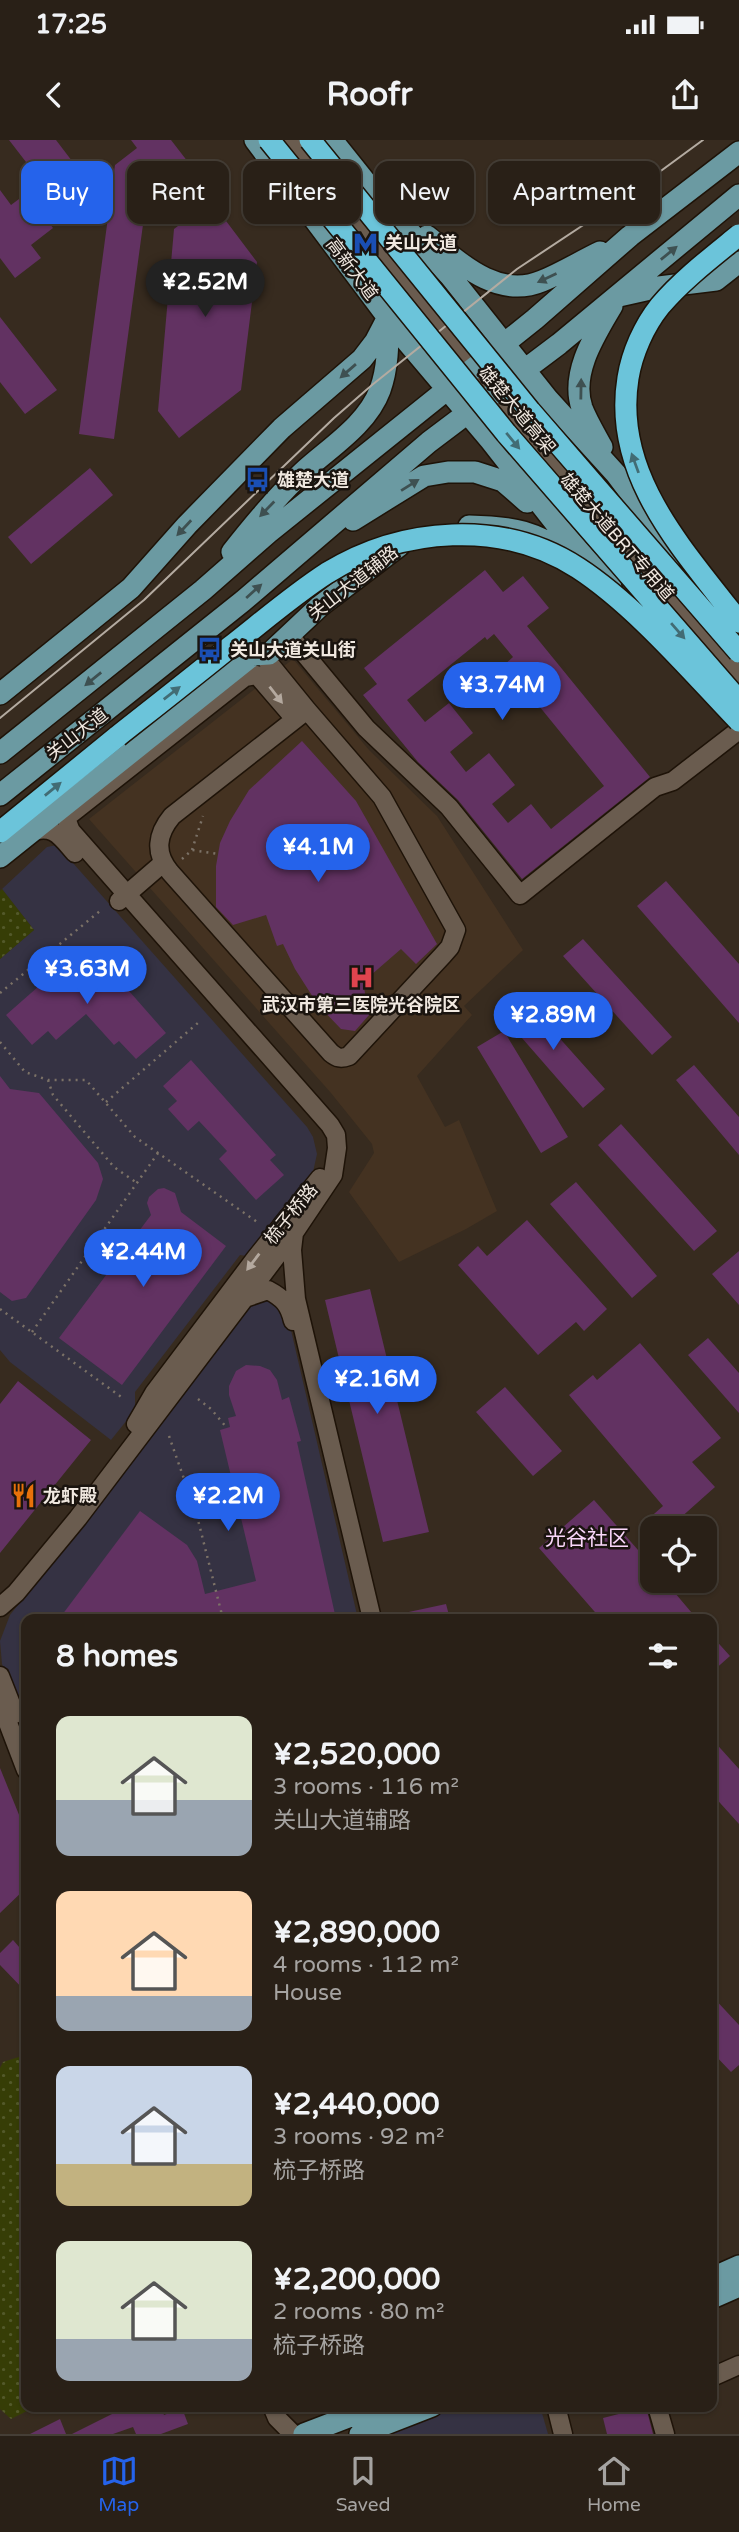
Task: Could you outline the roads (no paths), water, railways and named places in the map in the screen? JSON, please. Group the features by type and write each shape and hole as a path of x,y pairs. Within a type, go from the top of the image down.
{"highway":[{"name":"雄楚大道高架","path":"269,140 506,433 739,701"},
{"name":"雄楚大道高架","path":"310,140 530,411 739,652"},
{"path":"739,235 690,276 659,308 636,348 629,369 624,418 629,448 654,505 670,531 739,622"},
{"path":"0,832 290,600 328,573 387,545 436,535 475,535 508,540 542,550 577,567 603,586 646,626 739,722"}],"main road":[{"name":"高新大道","path":"255,140 393,324"},
{"path":"332,140 375,194"},
{"name":"关山大道","path":"0,753 504,344 630,236 739,152"},
{"name":"关山大道","path":"0,795 223,617 289,559 467,413 525,370 739,195"},
{"path":"403,224 451,277 547,398 616,474 660,534 739,631"},
{"path":"413,224 478,276 515,286 541,281 630,236"},
{"path":"616,474 583,410 580,384 592,341 617,296 659,287 716,280 739,262"},
{"path":"393,324 560,529 739,731"},
{"path":"203,590 256,521 303,472 346,434 370,407 379,393 388,360 393,324"},
{"path":"0,694 131,589 187,525 282,428 362,359 393,324"},
{"path":"320,606 289,559 424,476 448,472 475,472 503,481 560,529"},
{"name":"关山大道辅路","path":"0,857 48,827 75,797 289,635 320,606 393,549 433,530 460,526 522,530 549,540 604,578"},
{"path":"223,617 261,654"},
{"path":"717,2276 739,2266"},
{"path":"717,2296 739,2286"},
{"path":"304,2434 361,2412"},
{"path":"360,2434 417,2412"}],"street":[{"name":"雄楚大道BRT专用道","path":"277,140 417,314 474,367"},
{"name":"雄楚大道BRT专用道","path":"290,140 474,367 739,658"},
{"name":"雄楚大道BRT专用道","path":"496,391 739,677"},
{"path":"289,635 366,728 449,807 520,895 654,787 673,781 739,731"},
{"path":"261,654 301,714"},
{"path":"48,827 245,677 257,674 301,714 388,806 456,930 450,947 349,1056 337,1058 167,867 158,846 165,825 172,816 301,714"},
{"path":"48,827 75,797"},
{"path":"48,827 71,831 127,902 167,867"},
{"name":"梳子桥路","path":"0,1608 16,1593 78,1518 242,1299 295,1233 333,1175 336,1160 336,1135 320,1114 127,902"},
{"name":"梳子桥路","path":"0,1595 71,1511 143,1415 154,1393 262,1250 316,1184 325,1165 325,1142 315,1122 127,902"},
{"path":"295,1233 292,1250 296,1298 371,1614"},
{"path":"242,1299 268,1290 282,1297 290,1310 362,1614"},
{"path":"0,1676 21,1730"},
{"path":"0,1702 21,1757"},
{"path":"717,2375 739,2365"},
{"path":"274,2412 277,2418 294,2434"},
{"path":"286,2412 294,2434"},
{"path":"558,2412 564,2434"},
{"path":"659,2412 665,2434"}],"tram line":[{"path":"0,718 144,600 372,385 517,269 624,198 703,140"}],"place":[{"name":"关山大道","path":"365,243"},
{"name":"雄楚大道","path":"257,480"},
{"name":"关山大道关山街","path":"210,650"},
{"name":"武汉市第三医院光谷院区","path":"361,978"},
{"name":"龙虾殿","path":"23,1496"}],"district":[{"name":"光谷社区","path":"587,1538"}]}
